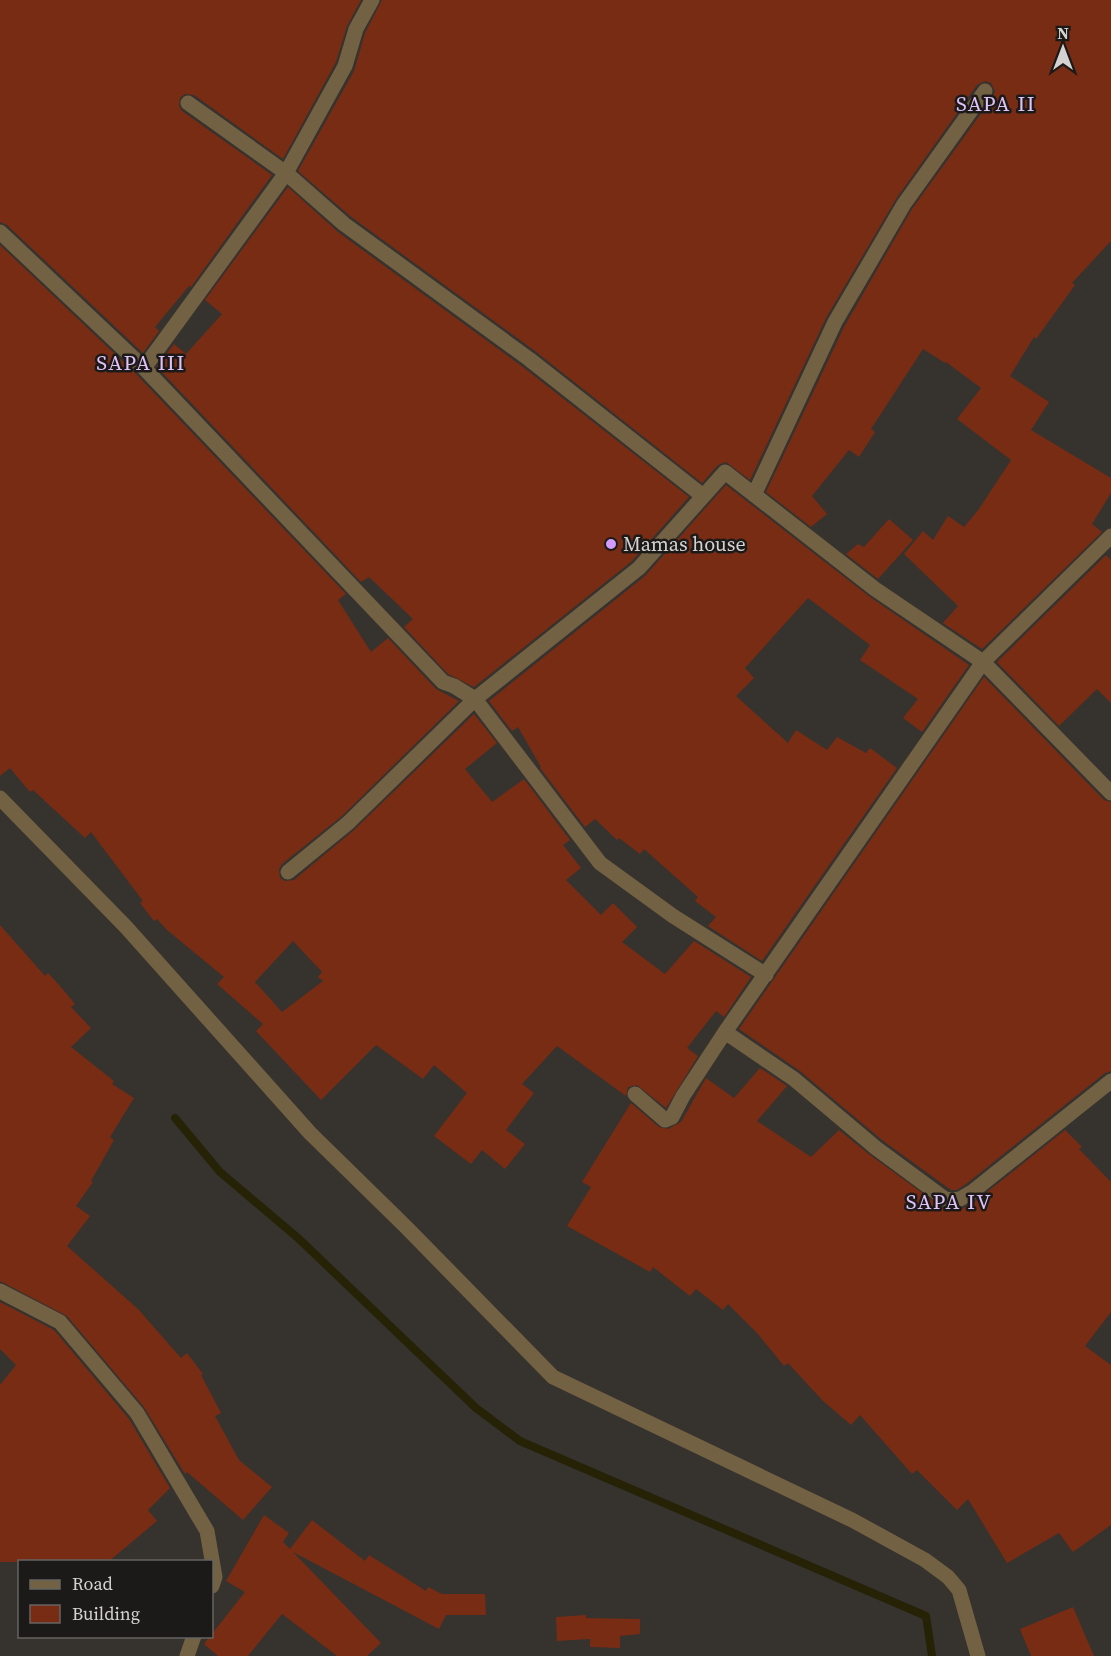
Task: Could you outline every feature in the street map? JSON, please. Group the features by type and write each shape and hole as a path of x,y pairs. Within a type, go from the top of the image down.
{"street":[{"path":"144,368 286,173 345,66 356,29 372,0"},
{"path":"754,495 835,322 904,204 985,92"},
{"path":"188,103 286,173 344,224 529,358 703,496"},
{"path":"0,232 144,368 443,682 475,699 600,863 673,916 766,975"},
{"path":"288,872 348,823 475,699 639,568 725,472 875,589 983,662 1111,793"},
{"path":"635,1094 659,1115 669,1120 725,1032 983,662 1111,536"},
{"path":"0,798 126,927 310,1133 553,1377 852,1520 925,1560 948,1577 959,1590 978,1656"},
{"path":"725,1032 775,1066 884,1154 939,1194 951,1200 960,1199 972,1192 1111,1081"},
{"path":"0,1291 60,1322 137,1413 207,1531 212,1560"},
{"path":"213,1566 215,1577 213,1583"},
{"path":"187,1656 193,1638"}],"building":[{"path":"0,0 361,0 347,26 336,62 283,159 194,95 185,94 180,98 179,106 182,111 272,175 191,287 189,286 155,327 159,331 143,353 7,225 0,222"},
{"path":"382,0 1111,0 1111,241 1072,283 1075,285 1036,339 1034,337 1010,376 1049,402 1031,430 1111,478 1111,493 1092,524 1102,532 982,649 943,623 958,606 904,554 923,531 933,540 948,516 964,527 979,509 1011,460 957,419 981,388 946,362 923,349 871,429 875,432 859,457 849,450 812,496 827,514 811,527 766,492 844,327 912,209 993,97 995,91 991,83 985,81 977,85 896,199 826,318 750,480 726,462 718,465 702,483 535,351 350,216 298,171 354,71 365,33"},
{"path":"288,187 338,232 523,367 689,497 632,561 474,687 448,674 404,627 413,619 369,577 361,582 157,367 174,344 186,354 222,314 205,300"},
{"path":"0,245 137,375 346,594 338,600 371,652 388,638 436,689 459,701 342,816 282,864 279,869 280,878 285,881 294,880 354,830 474,714 497,743 465,769 492,802 524,779 570,840 563,845 581,868 566,880 601,915 613,903 637,927 622,942 665,974 694,941 751,977 724,1017 716,1011 687,1048 698,1056 666,1108 637,1085 628,1087 626,1096 557,1046 522,1084 534,1093 506,1130 525,1144 505,1169 482,1150 471,1164 434,1136 467,1093 434,1065 423,1079 376,1045 321,1100 256,1031 263,1024 217,984 224,977 157,919 154,921 140,903 143,901 91,832 85,838 33,790 30,792 10,768 0,776","holes":["293,941 322,972 318,977 323,981 282,1012 255,982"]},
{"path":"726,485 870,597 969,665 922,732 903,718 918,699 860,660 870,645 808,598 745,668 754,678 736,696 788,743 796,730 827,750 837,737 866,753 870,748 897,768 762,961 708,926 716,917 695,901 698,897 644,849 640,854 619,838 617,840 595,819 585,827 540,768 518,727 512,731 489,701 645,576"},
{"path":"889,519 913,540 878,579 846,554 858,544 864,547"},
{"path":"1106,555 1111,560 1111,703 1097,689 1059,726 997,662"},
{"path":"984,677 1104,800 1111,802 1111,1071 1105,1073 966,1184 957,1190 951,1190 882,1140 800,1071 739,1029"},
{"path":"0,925 45,976 48,973 60,986 75,1004 71,1007 91,1028 71,1047 114,1081 112,1084 134,1098 110,1137 114,1140 91,1181 93,1182 76,1206 90,1216 67,1246 138,1309 181,1358 187,1353 203,1374 201,1375 221,1413 215,1416 239,1460 272,1487 243,1520 187,1472 185,1474 144,1407 67,1316 0,1281"},
{"path":"760,1068 787,1086 757,1121 811,1157 839,1130 943,1208 962,1209 977,1200 1065,1130 1082,1147 1079,1149 1111,1182 1111,1312 1085,1346 1111,1365 1111,1525 1073,1552 1059,1533 1007,1563 968,1499 957,1510 917,1470 912,1474 860,1415 851,1425 823,1401 788,1363 784,1366 758,1334 728,1304 723,1310 696,1289 690,1296 653,1267 650,1272 567,1226 591,1187 582,1182 631,1103 659,1127 668,1129 681,1122 706,1078 734,1098"},
{"path":"0,1302 54,1330 129,1419 170,1488 148,1510 157,1521 110,1560 0,1562 0,1385 16,1365 0,1349"},
{"path":"264,1515 289,1533 283,1542 290,1549 312,1520 365,1561 369,1555 426,1591 428,1587 442,1594 485,1594 486,1615 446,1615 439,1629 293,1552 381,1643 367,1656 337,1656 282,1614 248,1656 218,1656 204,1644 209,1638 213,1638 213,1633 245,1592 226,1581"},
{"path":"1073,1607 1094,1656 1031,1656 1020,1629"},
{"path":"586,1615 586,1618 640,1619 640,1634 620,1636 620,1648 590,1647 590,1639 557,1641 556,1617"}],"waterway":[{"path":"175,1118 220,1172 298,1238 476,1408 520,1441 926,1616 932,1656"}],"place":[{"name":"Mamas house","path":"611,544"}],"district":[{"name":"SAPA II","path":"996,103"},
{"name":"SAPA III","path":"141,362"},
{"name":"SAPA IV","path":"949,1201"}]}
